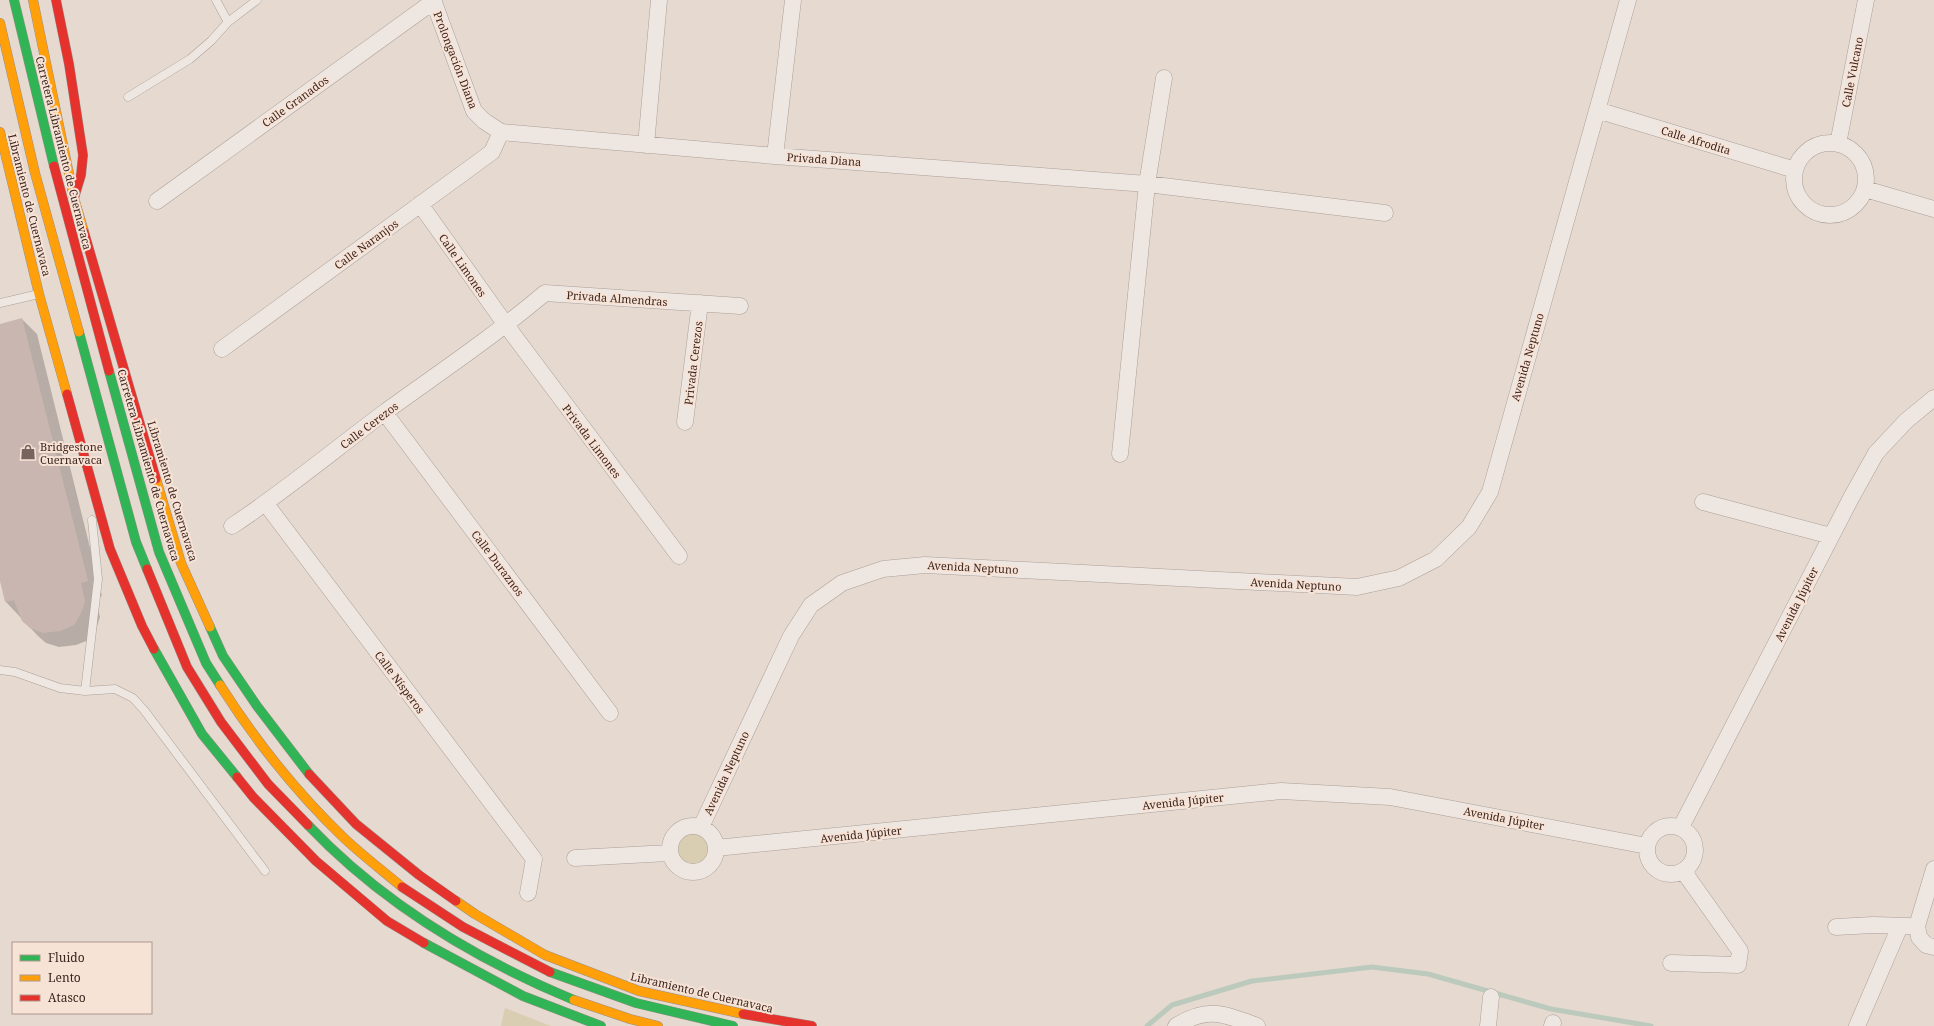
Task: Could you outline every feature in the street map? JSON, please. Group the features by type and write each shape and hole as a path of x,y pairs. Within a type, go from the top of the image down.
{"main road":[{"name":"Carretera Libramiento de Cuernavaca","path":"14,0 54,168 159,552 206,663 239,715 284,773 344,838 406,890 463,926 538,967 588,987 636,1003 734,1026"},
{"name":"Libramiento de Cuernavaca","path":"33,0 74,198 181,563 223,656 257,706 300,764 356,824 419,875 475,914 545,955 639,991 762,1018 812,1026"},
{"path":"56,0 83,155 81,175 74,198"},
{"path":"0,23 35,173 136,542 187,667 221,722 268,784 330,849 395,902 453,941 531,982 582,1003 630,1019 658,1026"},
{"name":"Libramiento de Cuernavaca","path":"0,132 39,294 110,549 142,626 168,678 202,734 253,797 316,861 387,921 447,956 524,996 601,1026"}],"street":[{"name":"Prolongación Diana","path":"434,0 474,111 484,121 502,132"},
{"name":"Calle Granados","path":"157,201 434,0"},
{"path":"646,145 659,0"},
{"path":"775,156 793,0"},
{"name":"Avenida Neptuno","path":"701,827 791,636 811,605 842,583 883,569 924,565 1357,587 1399,578 1436,559 1469,527 1490,492 1628,0"},
{"name":"Calle Vulcano","path":"1838,144 1866,0"},
{"path":"1120,454 1147,184 1164,78"},
{"name":"Calle Afrodita","path":"1597,110 1795,170"},
{"name":"Privada Diana","path":"502,132 775,156 1147,184 1385,213"},
{"name":"Calle Naranjos","path":"222,349 492,152 502,132"},
{"path":"1824,144 1838,144 1851,150 1861,161 1866,175 1865,189 1858,202 1848,211 1834,215 1820,214 1808,208 1799,197 1794,184 1795,170 1801,158 1812,148 1824,144"},
{"path":"1865,189 1934,209"},
{"name":"Calle Limones","path":"420,204 506,325"},
{"name":"Privada Almendras","path":"506,325 545,293 740,306"},
{"name":"Privada Cerezos","path":"685,422 700,303"},
{"name":"Calle Cerezos","path":"232,526 266,504 385,413 506,325"},
{"name":"Privada Limones","path":"506,325 679,556"},
{"name":"Avenida Júpiter","path":"1681,827 1831,536 1876,453 1906,421 1934,398"},
{"name":"Calle Duraznos","path":"385,413 610,713"},
{"path":"1703,502 1831,536"},
{"name":"Calle Nísperos","path":"266,504 534,859 528,893"},
{"name":"Avenida Júpiter","path":"716,848 1281,791 1390,796 1647,846"},
{"path":"1665,826 1681,827 1692,837 1695,844 1696,854 1691,864 1684,872 1670,875 1656,870 1647,856 1647,846 1655,832 1665,826"},
{"path":"685,827 701,827 709,832 714,840 716,848 715,857 710,865 704,870 695,873 686,872 678,868 672,862 669,854 669,845 672,838 678,831 685,827"},
{"path":"575,858 669,854"},
{"path":"1934,869 1919,937 1926,945 1934,947"},
{"path":"1671,963 1738,965 1740,951 1684,872"},
{"path":"1836,927 1900,926 1924,917"},
{"path":"1857,1026 1900,926"},
{"path":"1488,1026 1491,997"},
{"path":"1176,1026 1191,1017 1213,1013 1228,1015 1257,1026"}],"lane":[{"path":"216,0 228,22"},
{"path":"128,97 190,59 211,41 228,22 257,0"},
{"path":"0,303 39,294"},
{"path":"55,350 52,355 53,360 91,506 97,571 85,690"},
{"path":"0,670 16,672 60,688 85,690 115,689 133,698 144,710 265,871"}],"shaded area":[{"path":"696,832 705,837 709,843 709,857 705,863 696,868 688,868 679,863 675,857 674,846 679,837 685,833"},
{"path":"505,1008 551,1026 501,1026"}],"building":[{"name":"Bridgestone Cuernavaca","path":"22,318 88,581 81,583 85,601 81,613 74,625 60,631 43,633 30,628 22,621 14,600 5,602 0,581 0,324"}],"waterway":[{"path":"1147,1026 1172,1005 1252,981 1372,967 1428,974 1551,1009 1651,1026"}],"traffic: fast":[{"path":"14,0 54,166"},
{"path":"79,332 136,542 147,569"},
{"path":"109,371 159,552 206,663 220,685"},
{"path":"210,627 223,656 257,706 309,774"},
{"path":"154,649 202,734 237,777"},
{"path":"308,825 367,879 399,904 432,926 501,966 574,1000"},
{"path":"424,943 523,996 601,1026"},
{"path":"550,972 636,1003 733,1026"}],"traffic: slow":[{"path":"33,0 74,198 84,232"},
{"path":"0,23 35,173 79,332"},
{"path":"0,132 39,294 67,394"},
{"path":"156,479 181,563 210,627"},
{"path":"220,685 233,706 262,746 310,803 365,857 402,887"},
{"path":"456,901 475,914 545,955 639,991 743,1014"},
{"path":"574,1000 630,1019 658,1026"}],"traffic: jam":[{"path":"56,0 69,64 83,155 81,175 74,198"},
{"path":"54,166 109,371"},
{"path":"84,232 156,479"},
{"path":"67,394 110,549 142,626 154,649"},
{"path":"147,569 187,667 221,722 268,784 308,825"},
{"path":"309,774 356,824 419,875 456,901"},
{"path":"237,777 253,797 316,861 387,921 424,943"},
{"path":"402,887 463,927 550,972"},
{"path":"743,1014 812,1026"}],"place":[{"name":"Bridgestone Cuernavaca","path":"28,452"}]}
